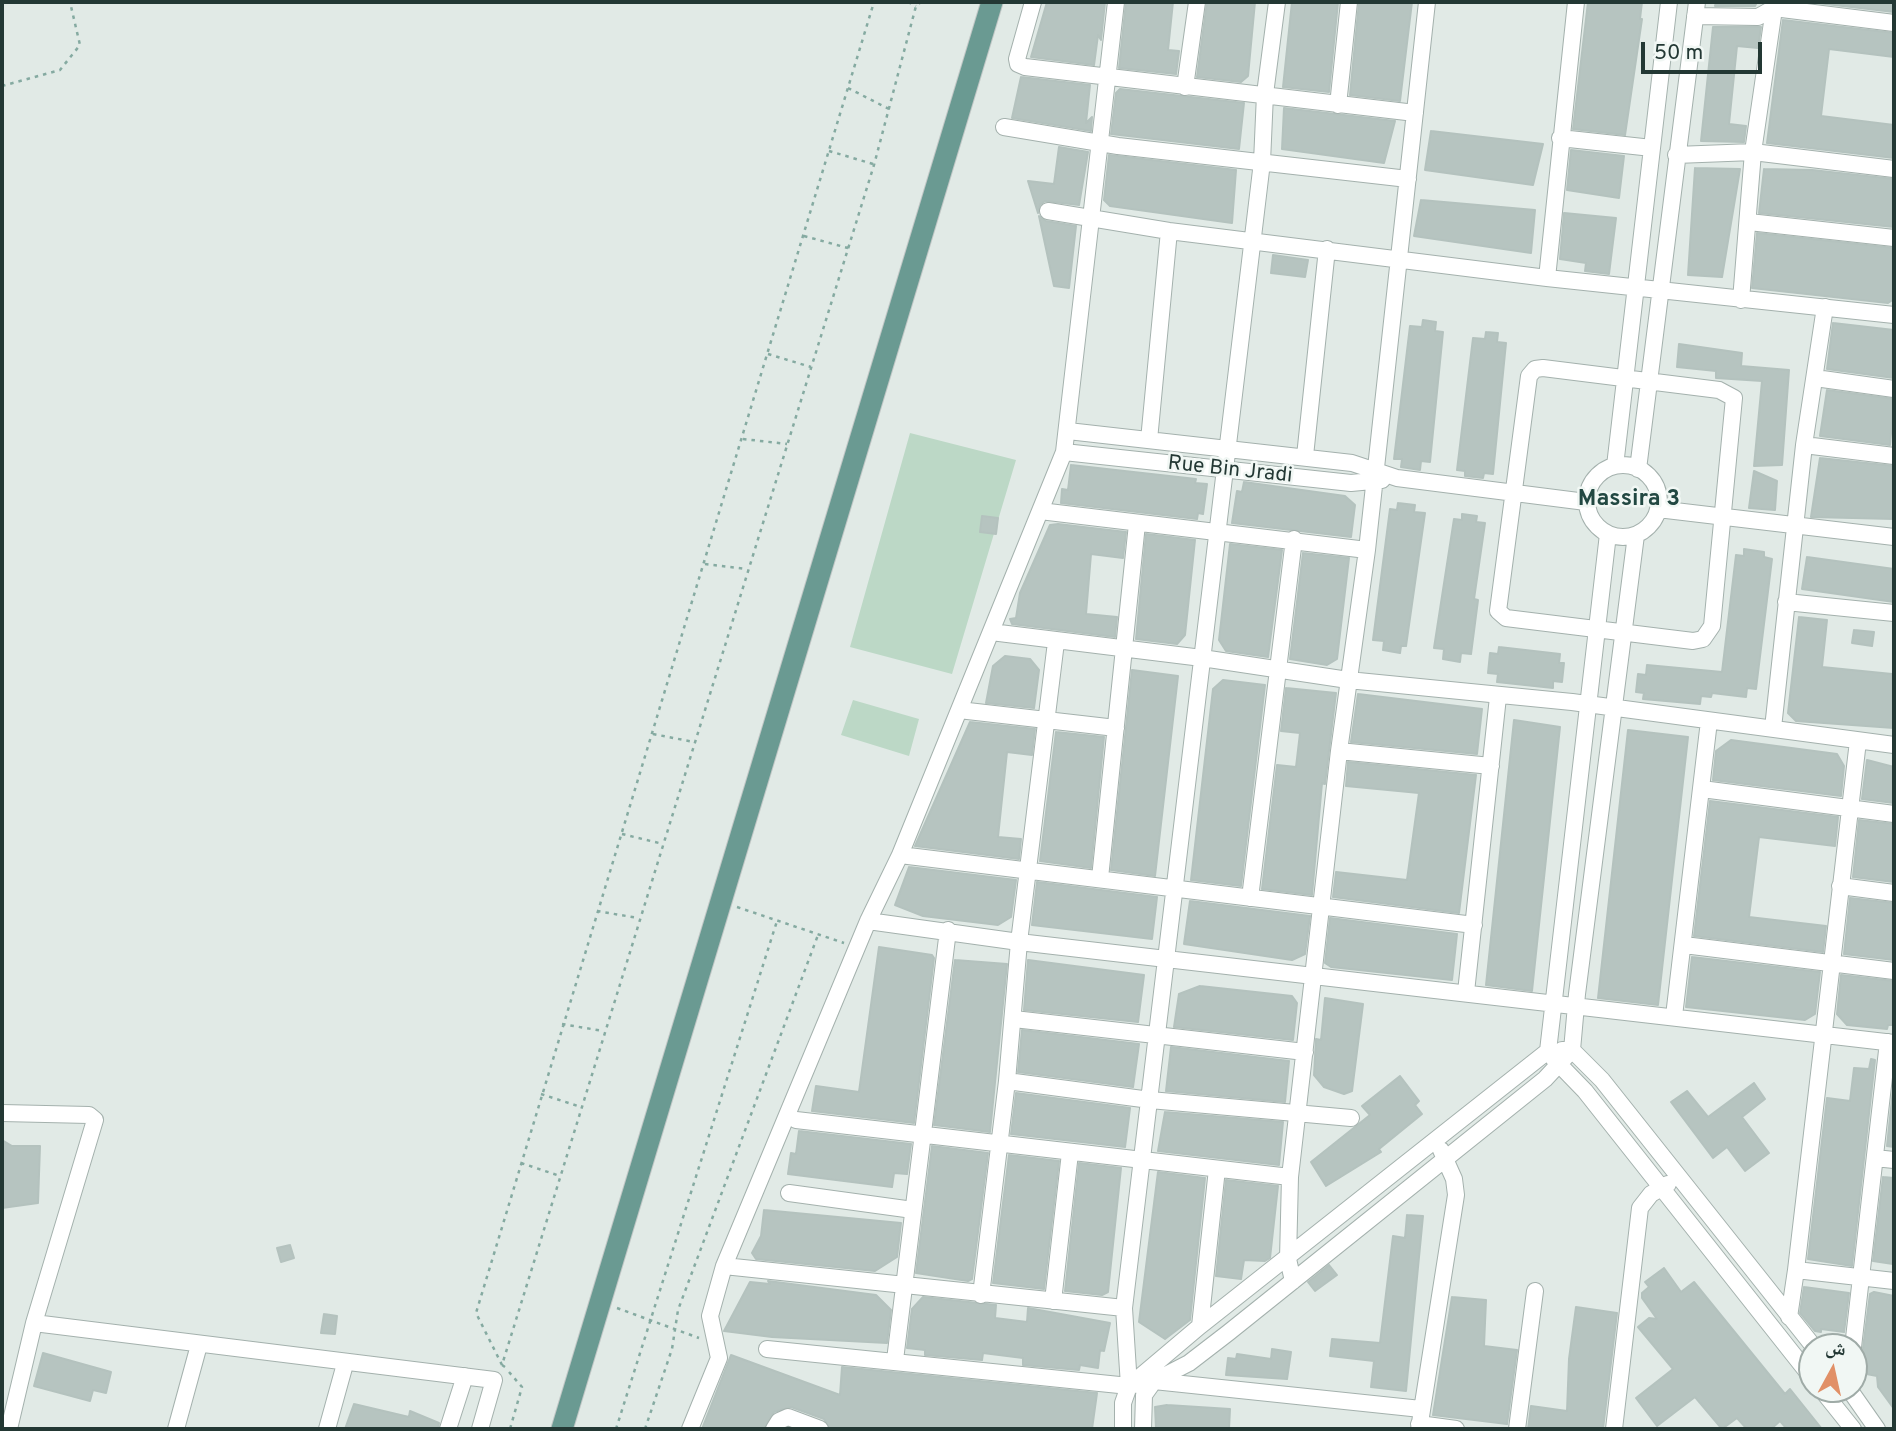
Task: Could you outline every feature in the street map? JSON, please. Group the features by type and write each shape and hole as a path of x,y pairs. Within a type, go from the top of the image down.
{"main road":[{"path":"562,1429 992,2"}],"street":[{"path":"1033,2 1018,65 1106,78 1415,113"},
{"path":"690,1429 719,1358 710,1316 724,1266 857,948 900,855 1064,452 1116,2"},
{"path":"1185,87 1197,2"},
{"path":"1123,1429 1123,1403 1129,1386 1124,1308 1262,162 1265,94 1277,2"},
{"path":"1338,105 1349,2"},
{"path":"1293,1281 1288,1259 1290,1177 1339,751 1367,550 1427,2"},
{"path":"1547,278 1576,2"},
{"path":"1615,466 1669,2"},
{"path":"1741,300 1753,152 1774,5"},
{"path":"1638,469 1696,9 1758,17 1774,5 1894,23"},
{"path":"1004,127 1098,144 1408,179"},
{"path":"1560,138 1652,148"},
{"path":"1676,155 1753,152 1894,169"},
{"path":"1048,212 1169,231 1547,278 1894,315"},
{"path":"1749,222 1894,239"},
{"path":"1149,440 1169,231"},
{"path":"1305,456 1327,249"},
{"path":"1773,728 1804,445 1825,307"},
{"path":"1543,368 1649,383 1719,390 1734,398 1712,626 1708,636 1693,641 1623,630 1506,618 1498,611 1531,373 1543,368"},
{"path":"1815,378 1894,389"},
{"name":"Rue Bin Jradi","path":"1068,431 1305,456 1352,463 1375,476"},
{"path":"1804,445 1894,456"},
{"name":"Rue Bin Jradi","path":"1064,452 1350,483 1375,476 1397,478 1586,502"},
{"path":"1615,466 1638,469 1655,486 1658,509 1649,526 1636,535 1619,537 1608,534 1593,522 1586,502 1595,477 1615,466"},
{"path":"1658,509 1894,537"},
{"path":"1040,510 1137,524 1294,539 1367,550"},
{"path":"1100,878 1137,524"},
{"path":"1608,534 1586,704 1548,1051 1585,1091 1798,1360"},
{"path":"767,1349 1129,1386 1153,1381 1189,1363 1559,1065 1572,1050 1636,535"},
{"path":"1250,898 1294,539"},
{"path":"1786,602 1894,613"},
{"path":"990,632 1202,658 1348,680 1586,704 1894,745"},
{"path":"981,1294 1014,1019 1027,870 1056,642"},
{"path":"1466,992 1498,697"},
{"path":"959,710 1115,728"},
{"path":"1674,1016 1709,721"},
{"path":"1789,1317 1858,741"},
{"path":"1339,751 1491,766"},
{"path":"1702,789 1894,814"},
{"path":"900,855 1474,925"},
{"path":"1840,886 1894,893"},
{"path":"869,921 1019,942 1891,1042 1855,1333"},
{"path":"895,1360 948,930"},
{"path":"1684,945 1894,971"},
{"path":"1014,1019 1305,1052"},
{"path":"1129,1386 1200,1326 1548,1051 1572,1050 1602,1080 1802,1333"},
{"path":"1007,1080 1150,1100 1351,1118"},
{"path":"2,1113 89,1115 95,1120 34,1323 9,1429"},
{"path":"796,1120 1290,1177"},
{"path":"1420,1421 1456,1195 1446,1157 1436,1142"},
{"path":"1053,1301 1070,1153"},
{"path":"1875,1158 1894,1160"},
{"path":"1200,1326 1217,1169"},
{"path":"1614,1429 1640,1208 1651,1194 1678,1177"},
{"path":"789,1193 913,1210"},
{"path":"724,1266 1124,1308"},
{"path":"1796,1270 1894,1281"},
{"path":"1517,1429 1535,1291"},
{"path":"34,1323 345,1364 494,1380 480,1429"},
{"path":"176,1429 200,1345"},
{"path":"327,1429 345,1364"},
{"path":"448,1429 465,1376"},
{"path":"1153,1381 1420,1421 1456,1429"},
{"path":"1143,1429 1144,1395 1153,1381"},
{"path":"1832,1403 1853,1429"},
{"path":"1858,1403 1877,1429"},
{"path":"774,1429 779,1420 788,1417 820,1429"}],"path":[{"path":"2,86 60,70 80,45 70,2"},
{"path":"510,1429 522,1387 502,1364 476,1313 874,2"},
{"path":"908,2 916,6"},
{"path":"502,1364 874,165 916,6 921,2"},
{"path":"848,88 889,108"},
{"path":"829,151 874,165"},
{"path":"804,236 848,248"},
{"path":"768,354 811,367"},
{"path":"743,439 787,443"},
{"path":"705,564 748,569"},
{"path":"652,734 694,742"},
{"path":"621,834 663,844"},
{"path":"721,902 857,948"},
{"path":"597,912 640,918"},
{"path":"616,1429 778,921"},
{"path":"645,1429 672,1349 678,1310 818,935"},
{"path":"562,1024 605,1031"},
{"path":"541,1094 581,1107"},
{"path":"521,1163 560,1176"},
{"path":"600,1303 718,1344"}],"green space":[{"path":"910,433 1016,460 952,674 850,647"},
{"path":"853,700 919,719 909,756 841,735"}],"building":[{"path":"1047,2 1105,2 1101,40 1098,35 1094,65 1031,57"},
{"path":"1126,2 1173,2 1168,50 1179,51 1176,74 1119,68"},
{"path":"1207,2 1255,2 1248,76 1241,82 1197,77"},
{"path":"1292,2 1338,2 1329,92 1283,87"},
{"path":"1359,2 1412,2 1400,101 1350,95"},
{"path":"1588,2 1642,2 1642,19 1625,135 1573,129"},
{"path":"1716,2 1757,2 1755,6 1715,6"},
{"path":"1809,2 1894,2 1894,12"},
{"path":"1783,20 1894,33 1894,57 1829,49 1821,116 1894,125 1894,158 1767,143"},
{"path":"1713,27 1761,27 1758,48 1737,46 1729,124 1746,126 1744,142 1701,141"},
{"path":"1021,77 1090,85 1086,123 1092,117 1091,131 1012,118"},
{"path":"1120,89 1244,103 1239,149 1111,134 1116,93"},
{"path":"1284,108 1395,121 1384,163 1282,149"},
{"path":"1431,131 1543,144 1533,185 1425,170"},
{"path":"1059,147 1088,152 1079,205 1045,201 1040,205 1038,213 1028,181 1054,184"},
{"path":"1571,150 1624,156 1619,198 1567,190"},
{"path":"1109,155 1236,170 1232,223 1110,206 1104,200"},
{"path":"1695,168 1740,169 1722,277 1688,275"},
{"path":"1764,169 1812,170 1894,179 1894,227 1759,213"},
{"path":"1421,200 1535,210 1531,253 1414,236"},
{"path":"1564,213 1616,218 1609,274 1585,271 1586,263 1560,259"},
{"path":"1039,216 1046,221 1076,226 1069,288 1054,286"},
{"path":"1757,233 1894,248 1894,299 1888,303 1752,288"},
{"path":"1273,255 1308,260 1305,277 1271,273"},
{"path":"1423,320 1436,322 1435,331 1443,332 1430,462 1421,461 1420,470 1401,467 1402,459 1394,459 1410,326 1422,327"},
{"path":"1833,323 1894,330 1894,378 1827,369"},
{"path":"1486,332 1498,333 1497,342 1506,343 1493,474 1484,473 1483,478 1465,476 1465,471 1457,470 1473,338 1485,339"},
{"path":"1679,344 1742,353 1741,366 1789,370 1782,465 1754,466 1762,381 1716,378 1716,371 1677,367"},
{"path":"1827,390 1894,399 1890,445 1820,436"},
{"path":"1820,458 1894,466 1894,519 1811,517"},
{"path":"1071,465 1196,479 1195,483 1207,484 1203,514 1198,513 1197,519 1061,503 1062,489 1068,490"},
{"path":"1754,471 1777,481 1775,510 1749,508"},
{"path":"1244,482 1345,496 1355,505 1351,537 1232,523 1237,491 1242,492"},
{"path":"1398,503 1415,505 1414,512 1425,513 1406,646 1401,646 1400,653 1383,650 1384,641 1373,640 1390,509 1397,510"},
{"path":"1462,514 1477,516 1476,522 1485,523 1474,599 1478,600 1471,654 1461,653 1460,662 1443,659 1444,649 1434,648 1454,519 1462,520"},
{"path":"982,516 998,518 996,534 980,532"},
{"path":"1050,525 1126,532 1123,558 1091,554 1086,614 1117,617 1115,637 1012,624 1010,619 1016,618 1020,593"},
{"path":"1146,534 1195,540 1185,635 1177,644 1136,639"},
{"path":"1230,544 1282,550 1268,657 1226,651 1219,640"},
{"path":"1744,549 1764,552 1764,557 1772,559 1756,689 1747,688 1746,697 1712,693 1711,697 1701,696 1700,704 1643,699 1644,693 1636,692 1638,674 1646,675 1647,665 1722,672 1736,555 1744,556"},
{"path":"1303,553 1349,558 1337,659 1327,665 1290,659"},
{"path":"1807,557 1894,569 1894,602 1802,589"},
{"path":"1799,617 1827,620 1822,667 1892,674 1894,728 1796,721 1788,713"},
{"path":"1854,630 1874,632 1872,646 1852,643"},
{"path":"1499,647 1560,654 1559,663 1564,663 1562,682 1553,681 1553,688 1497,682 1498,674 1488,673 1490,653 1498,654"},
{"path":"1005,656 1030,659 1039,670 1034,708 986,703 993,666"},
{"path":"1132,670 1178,676 1155,876 1111,870"},
{"path":"1223,680 1265,685 1241,886 1191,880 1213,689"},
{"path":"1286,688 1336,693 1325,784 1322,783 1312,895 1262,889 1277,765 1296,767 1300,733 1281,731"},
{"path":"1358,694 1482,709 1477,754 1351,742"},
{"path":"1514,720 1560,727 1532,991 1486,985"},
{"path":"970,722 1035,729 1032,755 1007,752 998,837 1021,839 1019,859 915,846"},
{"path":"1628,730 1688,737 1658,1005 1598,998"},
{"path":"1056,732 1104,737 1091,868 1040,861"},
{"path":"1731,740 1837,754 1844,766 1841,796 1713,780 1716,751"},
{"path":"1867,760 1894,767 1894,803 1862,799"},
{"path":"1348,762 1476,775 1459,913 1333,897 1336,872 1407,880 1419,793 1346,786"},
{"path":"1710,801 1838,817 1835,846 1759,837 1749,917 1826,926 1823,952 1694,936"},
{"path":"1859,820 1894,824 1894,882 1853,877"},
{"path":"909,867 1016,880 1011,917 998,925 923,916 895,905"},
{"path":"1037,882 1157,897 1152,939 1032,925"},
{"path":"1850,898 1894,903 1894,960 1844,954"},
{"path":"1190,901 1310,916 1305,954 1292,960 1184,944"},
{"path":"1330,918 1457,934 1452,980 1331,967 1325,963"},
{"path":"879,947 932,955 934,958 914,1123 812,1111 816,1086 859,1092"},
{"path":"1692,957 1820,972 1815,1014 1805,1020 1686,1007"},
{"path":"955,960 1007,964 990,1132 934,1125"},
{"path":"1028,960 1144,975 1138,1022 1024,1010"},
{"path":"1841,975 1894,981 1894,1025 1888,1025 1887,1029 1847,1025 1837,1014"},
{"path":"1200,986 1292,996 1297,1003 1293,1040 1174,1027 1179,994"},
{"path":"1325,998 1363,1004 1352,1091 1344,1094 1324,1087 1314,1075 1316,1039 1321,1040"},
{"path":"1022,1030 1139,1044 1133,1087 1018,1072"},
{"path":"1171,1047 1289,1061 1285,1102 1166,1091"},
{"path":"1871,1059 1875,1060 1852,1266 1808,1259 1827,1098 1850,1101 1854,1068 1869,1069"},
{"path":"1400,1076 1419,1101 1415,1105 1422,1114 1379,1149 1381,1152 1326,1186 1311,1162 1370,1115 1362,1106"},
{"path":"1894,1080 1894,1147 1887,1146"},
{"path":"1754,1083 1765,1099 1742,1117 1769,1153 1745,1171 1727,1147 1713,1158 1671,1102 1687,1091 1708,1117"},
{"path":"1016,1093 1130,1108 1125,1147 1011,1134"},
{"path":"1165,1112 1283,1122 1279,1165 1158,1151"},
{"path":"799,1131 911,1144 907,1174 894,1173 892,1187 788,1174 791,1153 796,1154"},
{"path":"2,1140 12,1146 40,1146 38,1203 2,1208"},
{"path":"932,1146 988,1153 972,1279 968,1281 916,1273"},
{"path":"1009,1155 1059,1161 1044,1289 993,1283"},
{"path":"1079,1163 1121,1168 1108,1292 1102,1295 1065,1291"},
{"path":"1158,1172 1205,1178 1190,1320 1165,1339 1139,1322"},
{"path":"1883,1177 1894,1178 1893,1264 1873,1261"},
{"path":"1226,1180 1278,1186 1270,1258 1265,1261 1244,1260 1241,1279 1216,1276"},
{"path":"764,1210 901,1223 897,1257 875,1271 756,1259 752,1253 761,1236"},
{"path":"1407,1215 1423,1216 1406,1391 1371,1387 1374,1361 1330,1356 1332,1339 1380,1343 1393,1236 1405,1238"},
{"path":"290,1245 294,1258 281,1262 277,1248"},
{"path":"1329,1265 1337,1275 1315,1291 1308,1282"},
{"path":"1664,1268 1681,1292 1694,1282 1785,1394 1790,1389 1798,1403 1801,1403 1822,1429 1787,1429 1780,1421 1771,1429 1747,1429 1737,1418 1722,1429 1695,1397 1657,1426 1636,1398 1673,1369 1638,1327 1649,1318 1657,1319 1642,1298 1642,1293 1649,1287 1645,1282"},
{"path":"768,1281 876,1295 891,1310 887,1343 772,1337 724,1331 750,1282 770,1284"},
{"path":"1804,1287 1849,1293 1844,1332 1821,1329 1821,1332 1815,1331 1800,1313"},
{"path":"1874,1292 1894,1296 1894,1409 1878,1387 1877,1376 1868,1374 1868,1333 1865,1333 1870,1294"},
{"path":"923,1297 996,1305 995,1318 1027,1322 1028,1308 1110,1323 1104,1351 1100,1350 1098,1368 1080,1365 1079,1370 1023,1365 1023,1358 983,1353 982,1360 925,1355 925,1350 907,1348 912,1309"},
{"path":"1452,1297 1486,1300 1484,1346 1517,1350 1507,1424 1433,1415"},
{"path":"1576,1307 1617,1313 1603,1429 1528,1429 1531,1406 1567,1411 1569,1359"},
{"path":"324,1314 337,1316 335,1334 321,1333"},
{"path":"1272,1349 1291,1352 1287,1379 1226,1375 1228,1358 1236,1359 1237,1354 1271,1359"},
{"path":"43,1353 111,1372 106,1393 93,1390 90,1401 34,1386"},
{"path":"731,1355 840,1395 842,1367 1097,1393 1092,1429 830,1429 824,1419 791,1407 774,1412 764,1429 702,1429"},
{"path":"354,1404 409,1417 410,1411 439,1423 438,1429 345,1429"},
{"path":"1167,1405 1230,1409 1229,1429 1156,1429 1155,1407"}],"district":[{"name":"Massira 3","path":"1629,500"}]}
